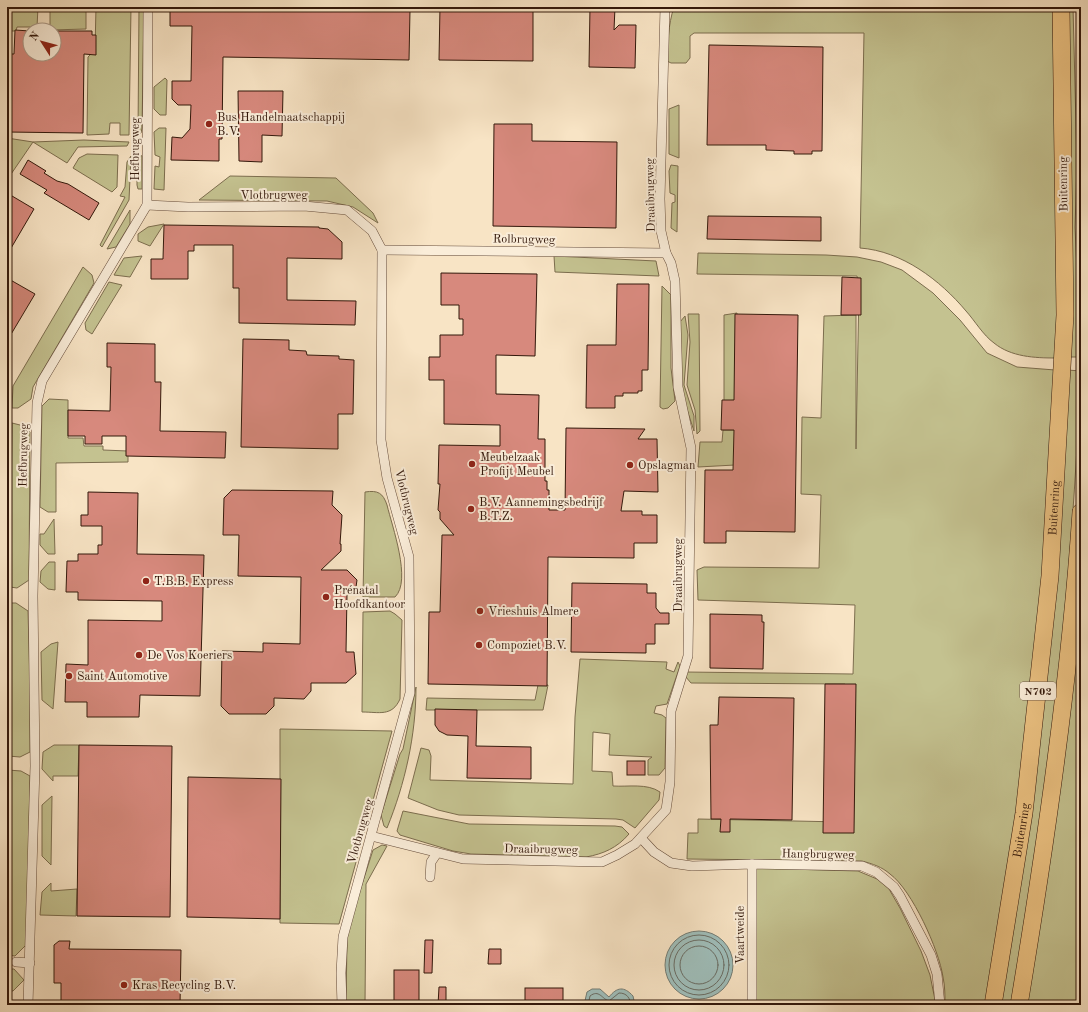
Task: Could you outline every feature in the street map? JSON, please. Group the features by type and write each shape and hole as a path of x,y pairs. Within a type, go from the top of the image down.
{"highway":[{"name":"Buitenring","path":"994,1005 1024,813 1050,576 1065,315 1061,7"},
{"name":"Buitenring","path":"1019,1005 1043,852 1074,606 1081,512"}],"street":[{"name":"Hefbrugweg","path":"28,1005 35,766 33,588 37,403 42,380 147,205 148,7"},
{"name":"Draaibrugweg","path":"371,836 463,859 602,862 617,855 641,838 666,810 670,782 671,711 688,661 689,650 691,448 678,387 675,281 661,231 660,199 665,7"},
{"name":"Draaibrugweg","path":"664,23 668,7"},
{"name":"Vlotbrugweg","path":"147,205 188,207 304,206 347,210 372,231 382,250 381,440 387,478 409,557 410,693 342,938 342,1005"},
{"name":"Rolbrugweg","path":"382,250 666,253"},
{"name":"Hangbrugweg","path":"641,838 654,852 671,863 692,866 752,864 862,866 876,872 894,887 917,927 937,974 940,1005"},
{"path":"430,877 432,862 437,853"},
{"name":"Vaartweide","path":"752,864 752,1005"},
{"path":"16,962 30,963"}],"shaded area":[{"path":"8,7 38,7 37,22 22,22 22,27 17,27 16,31 8,31"},
{"path":"50,7 86,7 86,29 62,30 62,22 50,22"},
{"path":"96,7 131,7 129,135 120,135 120,123 110,123 109,134 87,135 88,57 95,50"},
{"path":"139,7 144,7 142,128 141,133 138,134"},
{"path":"674,7 1053,7 1057,304 1056,358 1024,356 1001,348 986,336 956,300 932,278 905,261 891,255 876,250 860,248 864,33 694,33 690,36 690,58 686,63 671,63 667,61 669,27"},
{"path":"1065,7 1073,7 1077,165 1075,227 1081,357 1067,357"},
{"path":"165,78 167,80 166,115 160,115 154,109 154,87"},
{"path":"679,105 679,158 669,154 669,109"},
{"path":"159,128 166,128 164,190 154,189 155,166 159,167 160,157 155,155 154,132"},
{"path":"7,138 33,142 7,180"},
{"path":"84,140 129,142 127,146 78,147 67,163 33,142"},
{"path":"87,154 118,155 117,187 112,192 73,168 79,158"},
{"path":"137,154 142,156 142,189 138,189 137,185"},
{"path":"131,156 129,200 102,247 100,245 125,197 120,196 125,187 127,162"},
{"path":"671,165 678,166 677,232 671,228 672,203 675,202 675,195 670,193 669,171"},
{"path":"230,176 336,178 373,213 378,223 353,207 327,201 199,200"},
{"path":"130,210 130,224 116,247 107,249"},
{"path":"164,224 150,246 138,241 138,234 148,227"},
{"path":"698,253 826,255 857,257 881,262 902,270 933,293 960,320 987,353 1017,367 1055,370 1045,541 1033,676 1020,786 986,1005 945,1005 944,984 940,965 923,921 907,893 898,882 881,868 862,861 687,859 688,833 698,833 698,819 843,822 845,684 691,683 685,676 685,672 853,674 855,605 698,600 697,570 704,567 819,568 821,495 801,494 802,417 821,418 824,316 856,315 856,449 859,288 857,276 697,274"},
{"path":"142,256 130,277 114,275 124,258"},
{"path":"554,256 656,261 659,276 555,272"},
{"path":"83,267 92,275 94,283 33,387 31,399 18,408 12,408 13,386"},
{"path":"109,282 122,285 92,334 86,330 85,323"},
{"path":"662,286 671,295 671,368 675,401 668,408 663,409 660,407"},
{"path":"737,313 737,400 724,401 724,315"},
{"path":"688,314 699,314 700,431 697,434 695,410 687,385 690,342"},
{"path":"685,316 688,335 684,385 694,416 694,431 682,394 680,322"},
{"path":"1067,370 1081,371 1072,530 1053,728 1012,1005 997,1005"},
{"path":"49,399 68,400 68,438 83,438 84,446 103,446 103,450 128,451 128,462 56,463 56,512 48,512 40,507 42,406"},
{"path":"12,423 24,426 30,432 29,580 17,588 10,587"},
{"path":"723,430 735,430 735,465 698,467 700,442 722,442"},
{"path":"365,492 379,493 384,498 387,505 401,566 402,579 400,589 395,597 363,597"},
{"path":"54,519 55,554 48,554 40,545 40,534 44,534"},
{"path":"49,562 55,562 55,590 48,589 40,582 41,571"},
{"path":"1081,564 1081,1005 1023,1005"},
{"path":"10,603 16,603 28,611 30,752 20,757 8,756"},
{"path":"390,611 402,620 400,699 397,705 389,711 379,713 362,712 363,612"},
{"path":"58,642 53,709 42,700 41,652 51,644"},
{"path":"580,659 667,662 666,669 674,672 678,662 680,666 667,704 656,706 654,713 662,715 666,718 665,768 659,775 648,775 648,760 652,757 609,755 610,734 593,732 592,771 612,772 613,786 643,786 660,792 659,800 635,828 623,820 616,819 459,815 438,810 408,798 421,748 429,750 431,756 430,780 573,784 575,717"},
{"path":"538,685 548,685 543,710 426,710 427,698 535,700"},
{"path":"416,687 412,741 404,777 387,828 384,826 381,815 400,754 403,749"},
{"path":"280,729 392,731 339,924 280,923"},
{"path":"54,745 79,745 78,776 53,776 53,781 42,769 43,752"},
{"path":"8,770 21,771 30,776 27,944 15,956 7,955"},
{"path":"52,796 51,865 42,856 42,805"},
{"path":"403,811 469,824 615,826 622,827 629,834 615,847 586,857 471,854 453,851 400,835 397,831"},
{"path":"382,845 387,846 366,884 365,1005 346,1005 347,940 349,925 373,850"},
{"path":"756,868 858,871 877,879 889,889 921,951 930,975 936,1005 755,1005"},
{"path":"51,883 51,891 77,889 76,916 40,915 42,892"},
{"path":"7,969 14,969 24,980 13,991 7,991"}],"water":[{"path":"699,931 712,934 723,941 730,952 733,965 730,978 723,989 712,996 699,999 686,996 675,989 668,978 665,965 668,952 675,941 686,934"},
{"path":"592,989 600,989 609,997 615,991 624,989 633,996 635,1005 584,1005 587,992"}],"building":[{"path":"170,7 401,7 401,9 410,10 409,60 223,57 222,139 219,139 219,161 171,160 172,137 182,138 190,129 191,105 178,105 172,99 172,81 191,81 192,26 170,26"},
{"path":"440,7 533,7 533,61 439,60"},
{"path":"590,7 615,7 614,30 619,25 636,25 635,68 589,67"},
{"path":"15,30 22,30 22,62 62,62 62,31 92,31 92,35 96,35 96,55 84,54 83,133 7,132 7,54 14,54"},
{"path":"709,45 823,47 822,151 812,151 812,154 794,154 794,151 766,150 766,145 707,145"},
{"path":"238,91 283,91 282,136 262,135 262,162 239,161"},
{"path":"494,124 532,124 532,141 617,142 616,228 493,226"},
{"path":"28,160 46,171 44,173 57,181 68,184 99,203 89,220 44,193 47,190 20,174"},
{"path":"7,193 34,209 7,255"},
{"path":"708,216 821,217 821,241 707,239"},
{"path":"164,225 319,227 328,229 342,242 342,259 287,258 287,300 356,301 355,325 239,323 239,288 233,288 233,245 194,245 194,251 188,251 188,279 151,279 151,259 163,259"},
{"path":"441,273 537,274 535,356 496,355 496,394 539,395 538,439 545,439 545,481 547,481 547,490 549,490 549,510 565,510 566,428 645,429 638,439 657,439 658,492 624,491 621,511 642,511 642,515 657,515 657,543 634,543 634,558 548,557 547,686 428,684 429,612 440,612 442,535 454,535 440,519 440,512 438,510 440,484 438,484 439,445 500,446 500,425 444,424 444,380 429,380 429,357 440,357 440,335 463,335 463,319 459,319 459,305 441,305"},
{"path":"842,277 861,278 861,315 841,315"},
{"path":"7,278 35,294 7,341"},
{"path":"617,284 649,284 648,370 642,370 642,391 638,391 638,393 623,393 623,396 615,396 615,408 586,408 587,345 616,345"},
{"path":"735,314 798,315 795,532 726,531 726,543 704,543 705,470 733,470 734,430 721,430 722,400 734,400"},
{"path":"243,339 289,340 289,350 306,351 307,355 339,356 339,359 354,360 353,414 338,414 338,449 241,447"},
{"path":"107,343 155,344 155,382 161,382 160,431 226,432 225,458 126,456 126,436 102,436 102,444 85,444 85,436 68,436 68,410 110,411 111,367 107,367"},
{"path":"232,490 333,491 332,505 342,515 341,551 321,570 347,570 357,580 355,594 347,594 346,652 354,652 356,674 346,683 311,683 311,691 304,699 274,698 274,706 266,714 229,714 221,706 222,651 263,652 263,643 300,644 301,577 238,576 239,535 223,535 224,498"},
{"path":"88,492 138,493 137,554 204,555 200,696 140,695 139,717 87,717 87,702 65,702 66,664 88,665 88,620 162,621 162,601 78,600 78,592 66,592 67,561 78,561 78,554 98,554 98,545 102,545 102,526 81,526 81,515 88,515"},
{"path":"572,583 647,584 647,593 656,593 656,608 660,613 669,613 669,624 655,624 655,644 646,644 646,653 571,652"},
{"path":"710,614 762,615 762,622 764,622 763,669 710,668"},
{"path":"825,684 856,684 854,833 823,833"},
{"path":"719,697 794,698 792,820 730,819 730,832 720,832 721,819 711,819 710,725 718,725"},
{"path":"435,709 477,710 476,746 531,747 531,779 467,778 468,736 447,735 439,731 435,725"},
{"path":"79,745 172,746 170,917 77,916"},
{"path":"627,761 645,761 645,775 627,775"},
{"path":"188,777 281,779 280,919 187,917"},
{"path":"425,940 433,940 432,973 424,973"},
{"path":"59,941 70,941 69,949 181,950 180,1005 61,1005 61,983 54,983 54,945"},
{"path":"489,949 501,949 501,964 488,964"},
{"path":"394,970 419,970 419,1005 394,1005"},
{"path":"439,987 446,987 446,1005 438,1005"},
{"path":"525,988 563,988 563,1002 525,1002"}],"place":[{"name":"Bus Handelmaatschappij B.V.","path":"209,124"},
{"name":"Meubelzaak Profijt Meubel","path":"472,464"},
{"name":"Opslagman","path":"630,465"},
{"name":"B.V. Aannemingsbedrijf B.T.Z.","path":"471,509"},
{"name":"T.B.B. Express","path":"146,581"},
{"name":"Prénatal Hoofdkantoor","path":"326,597"},
{"name":"Vrieshuis Almere","path":"480,611"},
{"name":"Compoziet B.V.","path":"479,645"},
{"name":"De Vos Koeriers","path":"139,655"},
{"name":"Saint Automotive","path":"69,676"},
{"name":"Kras Recycling B.V.","path":"124,985"}]}
